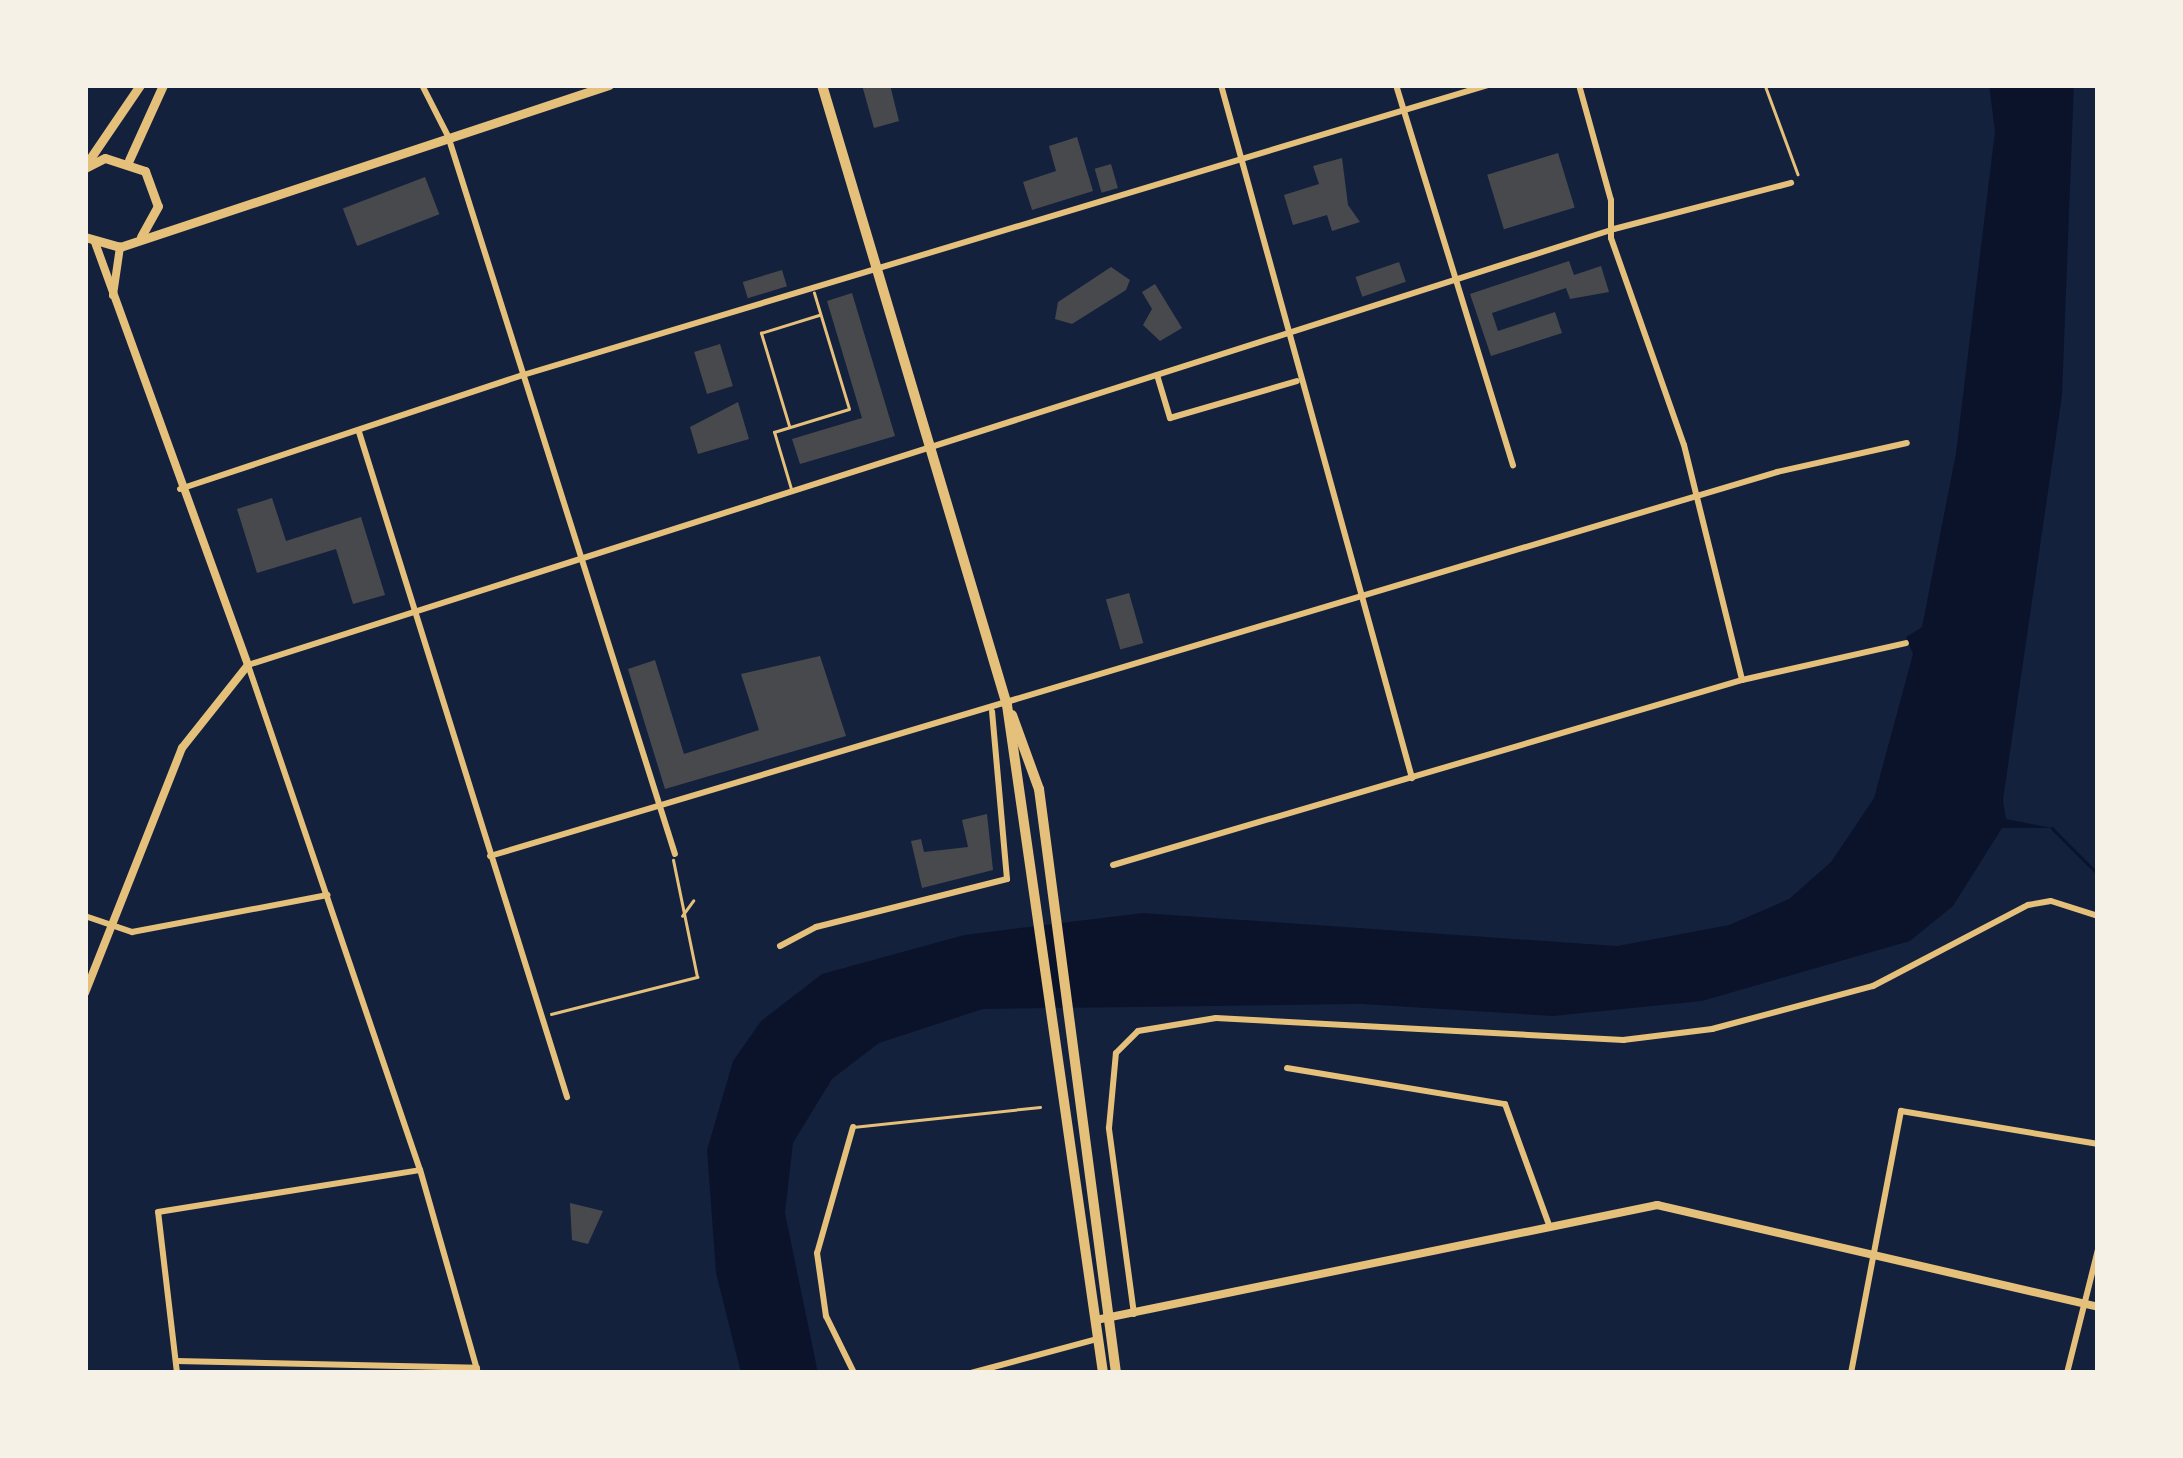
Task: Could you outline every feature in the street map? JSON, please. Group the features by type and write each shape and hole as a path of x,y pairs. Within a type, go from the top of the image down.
{"main road":[{"path":"85,167 140,85"},
{"path":"129,160 163,85"},
{"path":"88,243 120,246 609,85"},
{"path":"822,85 1007,705 1040,790 1116,1373"},
{"path":"85,167 129,160 145,170 158,206 139,239"},
{"path":"1007,705 1102,1373"}],"street":[{"path":"422,85 448,136 579,557 663,806 674,854"},
{"path":"1221,85 1284,335 1412,778"},
{"path":"1396,85 1462,282 1513,466"},
{"path":"180,489 524,375 1242,166 1488,85"},
{"path":"1580,85 1614,228 1694,499 1742,680"},
{"path":"85,993 182,748 248,665 579,557 1462,282 1614,228 1792,184"},
{"path":"88,243 248,665 328,894 420,1170 477,1371 176,1361"},
{"path":"113,304 120,246"},
{"path":"1157,375 1170,418 1298,381"},
{"path":"359,432 408,612 567,1097"},
{"path":"490,856 992,712 1694,499 1906,443"},
{"path":"1113,865 1742,680 1906,643"},
{"path":"780,946 816,927 1006,879 992,712"},
{"path":"85,916 132,932 328,894"},
{"path":"1134,1314 1109,1128 1116,1053 1138,1030 1216,1018 1641,1038 1873,986 2028,905 2050,901 2098,916"},
{"path":"1287,1068 1505,1104 1550,1225"},
{"path":"1851,1373 1901,1111 2098,1144"},
{"path":"853,1127 817,1252 826,1316 854,1373"},
{"path":"177,1373 158,1212 420,1170"},
{"path":"1096,1320 1657,1205 1874,1259 2098,1307"},
{"path":"2067,1373 2098,1250"},
{"path":"971,1373 1098,1339"}],"lane":[{"path":"792,490 774,432 848,409 814,293"},
{"path":"789,427 761,333 820,315"},
{"path":"853,1127 1040,1106"}],"path":[{"path":"1764,85 1798,174"},
{"path":"542,1016 698,977 669,873 674,854"},
{"path":"681,917 693,901"}],"water":[{"path":"1989,85 2074,85 2062,396 2003,800 2006,819 2052,828 2002,828 1953,906 1910,941 1702,1001 1553,1016 1361,1004 983,1009 879,1043 832,1079 793,1143 785,1213 818,1373 741,1373 716,1273 707,1150 733,1061 761,1021 822,974 964,935 1143,913 1617,946 1729,925 1789,899 1831,862 1874,798 1913,654 1906,637 1922,627 1956,453 1995,131"}],"building":[{"path":"862,85 890,85 899,121 874,128"},
{"path":"1077,137 1093,191 1032,210 1023,182 1056,171 1049,146"},
{"path":"1558,153 1575,208 1504,229 1487,175"},
{"path":"1342,158 1348,205 1360,222 1332,231 1327,215 1293,225 1284,195 1319,184 1313,166"},
{"path":"1111,164 1118,188 1102,193 1095,169"},
{"path":"425,177 439,214 357,246 343,209"},
{"path":"1569,261 1574,275 1601,266 1609,292 1570,299 1566,288 1492,313 1498,331 1555,312 1562,333 1491,356 1470,294"},
{"path":"1399,262 1406,282 1362,297 1356,277"},
{"path":"1111,267 1130,280 1126,290 1072,324 1055,319 1058,302"},
{"path":"782,270 787,286 748,298 743,282"},
{"path":"1155,284 1182,328 1160,341 1143,325 1152,309 1142,292"},
{"path":"852,293 895,436 800,464 792,439 862,418 827,301"},
{"path":"720,344 733,386 707,394 694,352"},
{"path":"738,402 749,439 698,454 690,427"},
{"path":"272,498 286,541 361,517 385,595 353,604 336,549 257,573 237,509"},
{"path":"1129,593 1143,643 1120,650 1106,600"},
{"path":"820,656 846,736 665,789 628,669 655,660 684,754 759,730 741,674"},
{"path":"987,814 993,870 922,888 911,841 921,839 924,852 968,847 962,820"},
{"path":"570,1203 603,1211 588,1244 572,1240"}],"waterway":[{"path":"2052,828 2098,874"}]}
